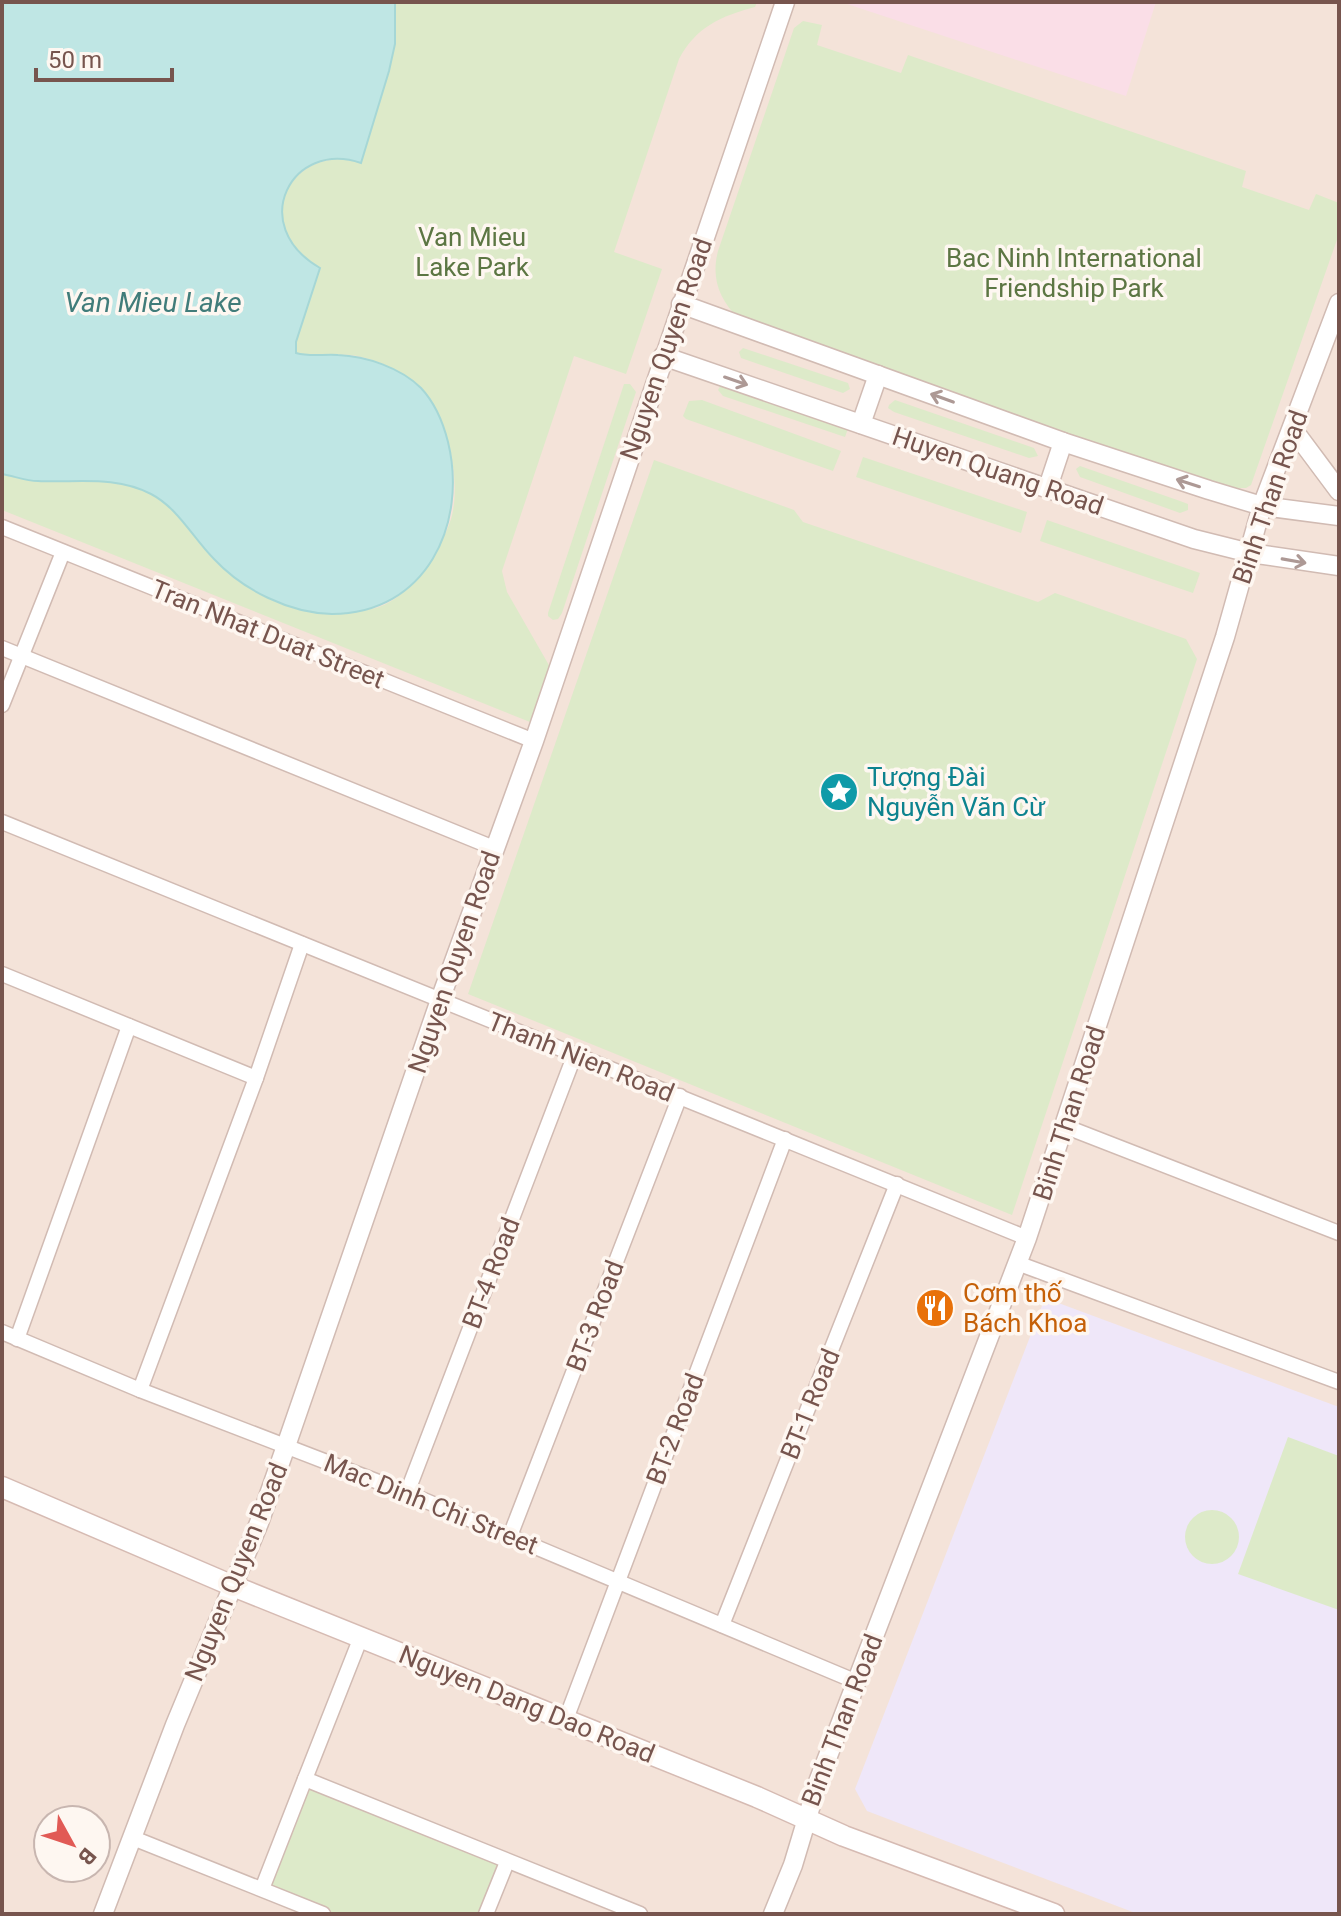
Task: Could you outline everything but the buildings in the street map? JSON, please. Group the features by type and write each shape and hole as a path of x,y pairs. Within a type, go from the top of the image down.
{"main road":[{"name":"Nguyen Dang Dao Road","path":"2,1487 233,1586 566,1719 844,1836 1054,1914"}],"street":[{"name":"Nguyen Quyen Road","path":"103,1914 286,1446 440,1000 534,741 785,2"},
{"name":"Binh Than Road","path":"773,1914 793,1865 805,1818 1027,1238 1220,652 1262,506 1339,303"},
{"name":"Huyen Quang Road","path":"681,304 1063,442 1262,506 1339,516"},
{"name":"Huyen Quang Road","path":"663,356 1194,539 1250,553 1339,566"},
{"path":"861,424 878,375"},
{"path":"1292,428 1339,491"},
{"path":"1048,487 1063,442"},
{"name":"Tran Nhat Duat Street","path":"2,527 534,741"},
{"path":"2,705 63,552"},
{"path":"2,648 494,848"},
{"name":"Thanh Nien Road","path":"2,822 1027,1238"},
{"path":"140,1390 256,1078 302,944"},
{"path":"2,974 256,1078"},
{"path":"17,1339 129,1026"},
{"name":"BT-4 Road","path":"407,1493 575,1054"},
{"name":"BT-3 Road","path":"510,1536 680,1096"},
{"path":"1064,1126 1339,1233"},
{"name":"BT-2 Road","path":"566,1719 785,1139"},
{"name":"BT-1 Road","path":"722,1625 897,1184"},
{"path":"1017,1263 1339,1382"},
{"name":"Mac Dinh Chi Street","path":"2,1332 140,1390 407,1493 857,1682"},
{"path":"262,1889 361,1637"},
{"path":"305,1779 507,1862 608,1908 640,1914"},
{"path":"133,1838 323,1914"},
{"path":"486,1914 507,1862"}],"shaded area":[{"path":"2,2 1339,2 1339,1914 2,1914"},
{"path":"841,2 1156,2 1126,96"},
{"path":"1045,1298 1339,1407 1339,1914 1138,1914 867,1811 855,1789"}],"green space":[{"name":"Van Mieu Lake Park","path":"395,2 757,2 755,7 711,24 693,39 679,59 614,252 662,269 626,374 574,356 502,571 507,592 550,667 530,722 2,510 2,474 33,481 95,481 137,488 169,507 213,559 239,581 269,599 297,609 375,608 396,598 418,577 445,535 454,504 450,450 439,415 421,388 378,362 359,356 296,353 296,342 320,268 295,250 285,232 281,214 284,197 305,170 321,162 340,159 360,163 395,44"},
{"name":"Bac Ninh International Friendship Park","path":"803,21 822,25 817,45 901,73 908,55 1246,171 1242,187 1309,210 1316,194 1339,203 1339,234 1251,485 1226,488 739,319 718,288 718,251 794,28"},
{"path":"743,348 848,383 850,389 843,393 741,358 739,352"},
{"path":"722,383 849,426 845,437 723,396 718,390"},
{"path":"624,384 630,384 636,392 562,613 553,620 548,613"},
{"path":"702,400 841,451 833,471 683,416 689,401"},
{"path":"895,400 1034,448 1038,456 1029,458 894,412 888,408"},
{"path":"863,457 1027,512 1021,533 856,477"},
{"path":"654,460 794,510 803,522 1038,602 1055,593 1186,639 1197,659 1012,1215 468,994"},
{"path":"1080,466 1188,504 1188,510 1180,513 1080,477 1076,469"},
{"path":"1047,520 1200,573 1193,593 1040,541"},
{"path":"1288,1437 1339,1456 1339,1610 1238,1574"},
{"path":"1212,1510 1231,1518 1239,1537 1231,1556 1212,1564 1193,1556 1185,1537 1193,1518"},
{"path":"305,1779 507,1862 486,1914 323,1914 262,1889"}],"water":[{"name":"Van Mieu Lake","path":"2,2 395,2 395,44 361,163 336,159 315,163 298,174 287,190 282,210 285,230 298,250 320,268 296,342 296,353 360,358 404,375 421,388 430,400 448,442 453,473 452,503 445,532 433,559 415,581 393,599 365,610 332,614 283,604 239,581 206,551 177,515 151,494 124,484 34,481 2,474"}],"place":[{"name":"Tượng Đài Nguyễn Văn Cừ","path":"839,792"},
{"name":"Cơm thố Bách Khoa","path":"935,1308"}]}
